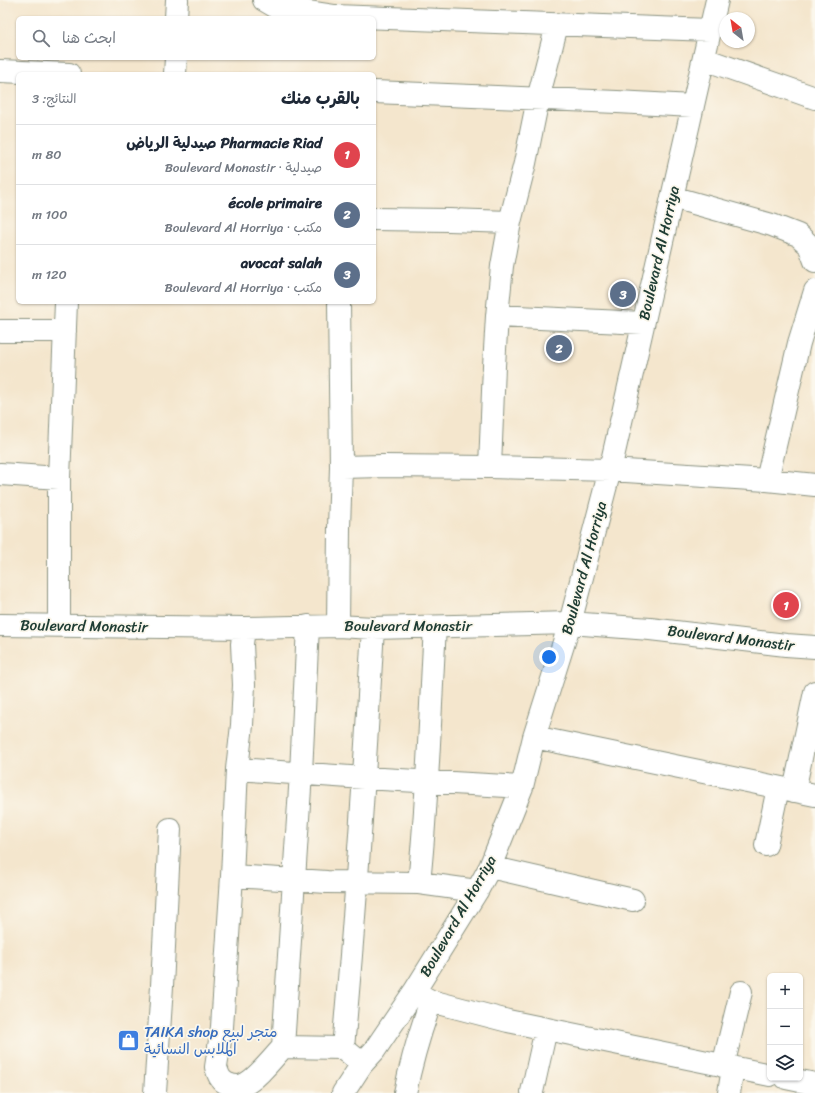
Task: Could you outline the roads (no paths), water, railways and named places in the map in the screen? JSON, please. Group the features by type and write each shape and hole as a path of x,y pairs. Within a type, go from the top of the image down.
{"street":[{"path":"176,16 177,0"},
{"path":"264,0 276,7 335,16"},
{"name":"Boulevard Al Horriya","path":"342,1093 362,1064 422,997 490,867 522,787 534,737 570,623 610,470 717,0"},
{"path":"376,18 710,30"},
{"path":"490,467 494,366 502,266 510,222 525,163 538,99 557,25"},
{"path":"704,59 815,98"},
{"path":"175,72 176,60"},
{"path":"0,71 23,72"},
{"path":"376,92 693,106"},
{"path":"672,197 772,225 798,235 809,246 815,261"},
{"path":"376,219 510,222"},
{"path":"767,480 807,344 815,291"},
{"path":"59,625 59,478 66,304"},
{"path":"338,626 341,467 339,304"},
{"path":"497,316 644,324"},
{"path":"0,330 64,331"},
{"path":"341,467 490,467 610,470 767,480 815,485"},
{"path":"0,474 59,478"},
{"name":"Boulevard Monastir","path":"0,625 244,628 338,626 373,628 570,623 650,629 815,647"},
{"path":"244,628 242,644 244,685 242,725 237,769 232,876 222,1027 216,1067 219,1077 227,1084 236,1086 244,1085 258,1074 283,1047 301,773 308,626"},
{"path":"419,883 427,782 435,627"},
{"path":"343,1048 357,882 373,628"},
{"path":"766,845 786,789 815,692"},
{"path":"534,737 815,795"},
{"path":"237,769 522,787"},
{"path":"155,1093 170,829"},
{"path":"490,867 633,900"},
{"path":"232,876 294,880 419,883 477,891"},
{"path":"729,1093 728,1067 741,992"},
{"path":"405,1093 410,1065 421,1028 422,997 508,1021 767,1074"},
{"path":"532,1092 546,1029"},
{"path":"283,1047 343,1048 362,1064"},
{"path":"800,1081 815,1084"}],"place":[{"name":"avocat salah","path":"623,294"},
{"name":"école primaire","path":"559,348"},
{"name":"Pharmacie Riad صيدلية الرياض","path":"786,605"},
{"name":"TAIKA shop متجر لبيع الملابس النسائية","path":"128,1041"}]}
